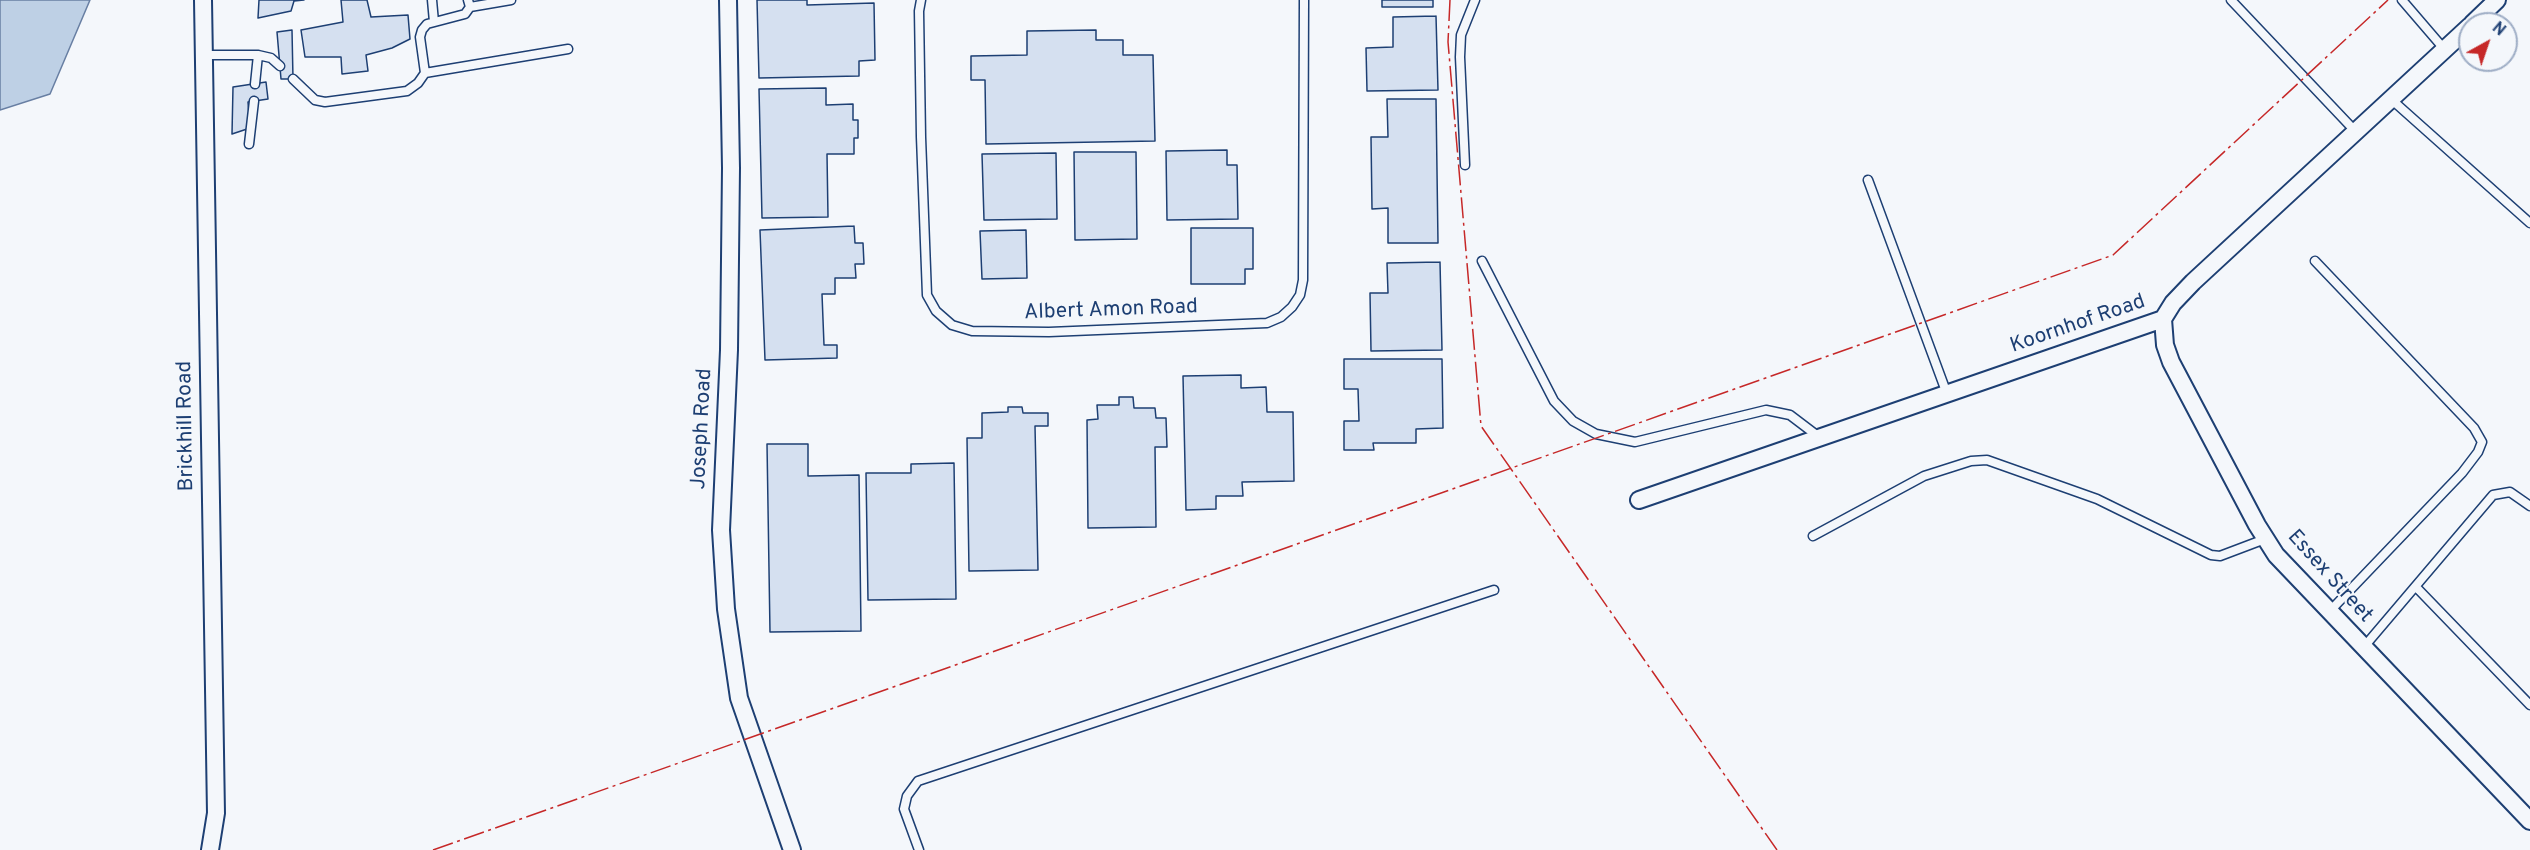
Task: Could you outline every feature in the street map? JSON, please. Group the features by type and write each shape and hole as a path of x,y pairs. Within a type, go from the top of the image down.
{"street":[{"name":"Brickhill Road","path":"203,0 216,813 210,850"},
{"name":"Joseph Road","path":"728,0 731,168 729,350 721,530 726,609 739,698 792,850"},
{"name":"Koornhof Road","path":"2485,12 2497,0"},
{"name":"Koornhof Road","path":"1639,500 2163,319 2173,303 2193,282 2458,38"},
{"name":"Essex Street","path":"2163,319 2165,345 2171,362 2265,538 2292,574 2328,613 2530,821"}],"lane":[{"path":"432,0 434,22"},
{"path":"293,79 315,99 325,102 407,91 418,83 425,73 420,37 427,24 465,14 469,3 511,0"},
{"name":"Albert Amon Road","path":"921,0 919,11 921,126 927,295 936,311 952,325 972,331 1050,332 1267,323 1281,317 1292,307 1300,295 1303,280 1304,0"},
{"path":"1465,165 1461,35 1475,0"},
{"path":"2231,0 2356,133"},
{"path":"2402,0 2445,50"},
{"path":"425,73 568,49"},
{"path":"204,55 258,55 271,58 280,66"},
{"path":"255,84 258,55"},
{"path":"2392,100 2530,223"},
{"path":"249,144 254,101"},
{"path":"1868,180 1947,393"},
{"path":"1482,261 1554,401 1573,420 1596,434 1635,442 1766,410 1790,415 1819,438"},
{"path":"2315,261 2474,428 2482,442 2478,452 2462,473 2328,613"},
{"path":"1813,536 1924,476 1971,461 1987,460 2097,499 2211,555 2220,555 2265,538"},
{"path":"2362,648 2493,495 2510,492 2530,506"},
{"path":"2416,587 2530,705"},
{"path":"919,850 904,809 907,796 918,781 1494,590"}],"water":[{"path":"0,0 90,0 50,94 0,110"}],"building":[{"path":"259,0 304,0 294,1 291,11 258,18"},
{"path":"341,0 367,0 371,17 408,15 410,39 392,48 366,55 368,71 342,74 341,57 305,57 301,30 343,22"},
{"path":"757,0 807,0 807,5 874,3 875,60 859,61 859,76 759,78"},
{"path":"1382,0 1433,0 1433,7 1382,7"},
{"path":"1436,16 1438,90 1367,91 1366,48 1393,47 1393,17"},
{"path":"292,30 293,79 281,79 277,32"},
{"path":"1096,30 1096,40 1123,40 1123,55 1153,55 1155,141 986,144 985,80 971,80 971,56 1027,55 1027,31"},
{"path":"266,82 268,99 248,102 250,128 232,134 233,87"},
{"path":"826,88 826,105 853,104 853,120 858,120 858,138 854,138 854,154 827,154 828,217 762,218 759,89"},
{"path":"1387,99 1436,99 1438,243 1388,243 1388,208 1372,209 1371,137 1388,137"},
{"path":"1227,150 1227,165 1237,165 1238,219 1167,220 1166,151"},
{"path":"1074,152 1136,152 1137,239 1075,240"},
{"path":"1056,153 1057,219 984,220 982,154"},
{"path":"854,226 855,243 863,243 864,264 855,264 856,278 835,278 835,294 822,294 824,345 837,345 837,358 765,360 760,230"},
{"path":"1191,228 1253,228 1253,269 1245,269 1245,284 1191,284"},
{"path":"1026,230 1027,278 982,279 980,231"},
{"path":"1440,262 1442,350 1371,351 1370,293 1388,293 1387,263"},
{"path":"1344,359 1442,359 1443,428 1416,429 1416,443 1373,443 1374,450 1344,450 1344,421 1359,421 1358,389 1344,389"},
{"path":"1241,375 1241,388 1266,387 1267,412 1293,412 1294,481 1242,482 1243,496 1216,496 1216,509 1186,510 1183,376"},
{"path":"1119,397 1133,397 1134,408 1155,408 1156,418 1166,418 1167,447 1155,447 1156,527 1088,528 1087,420 1098,419 1097,405 1119,405"},
{"path":"1008,407 1022,407 1023,413 1048,413 1048,426 1035,426 1038,570 969,571 967,438 982,438 982,413 1008,412"},
{"path":"767,444 808,444 808,476 859,475 861,631 770,632"},
{"path":"954,463 956,599 868,600 866,473 911,473 911,464"}],"power":[{"path":"1450,0 1448,42 1481,426 1777,850"},
{"path":"433,850 2113,255 2388,0"}]}
